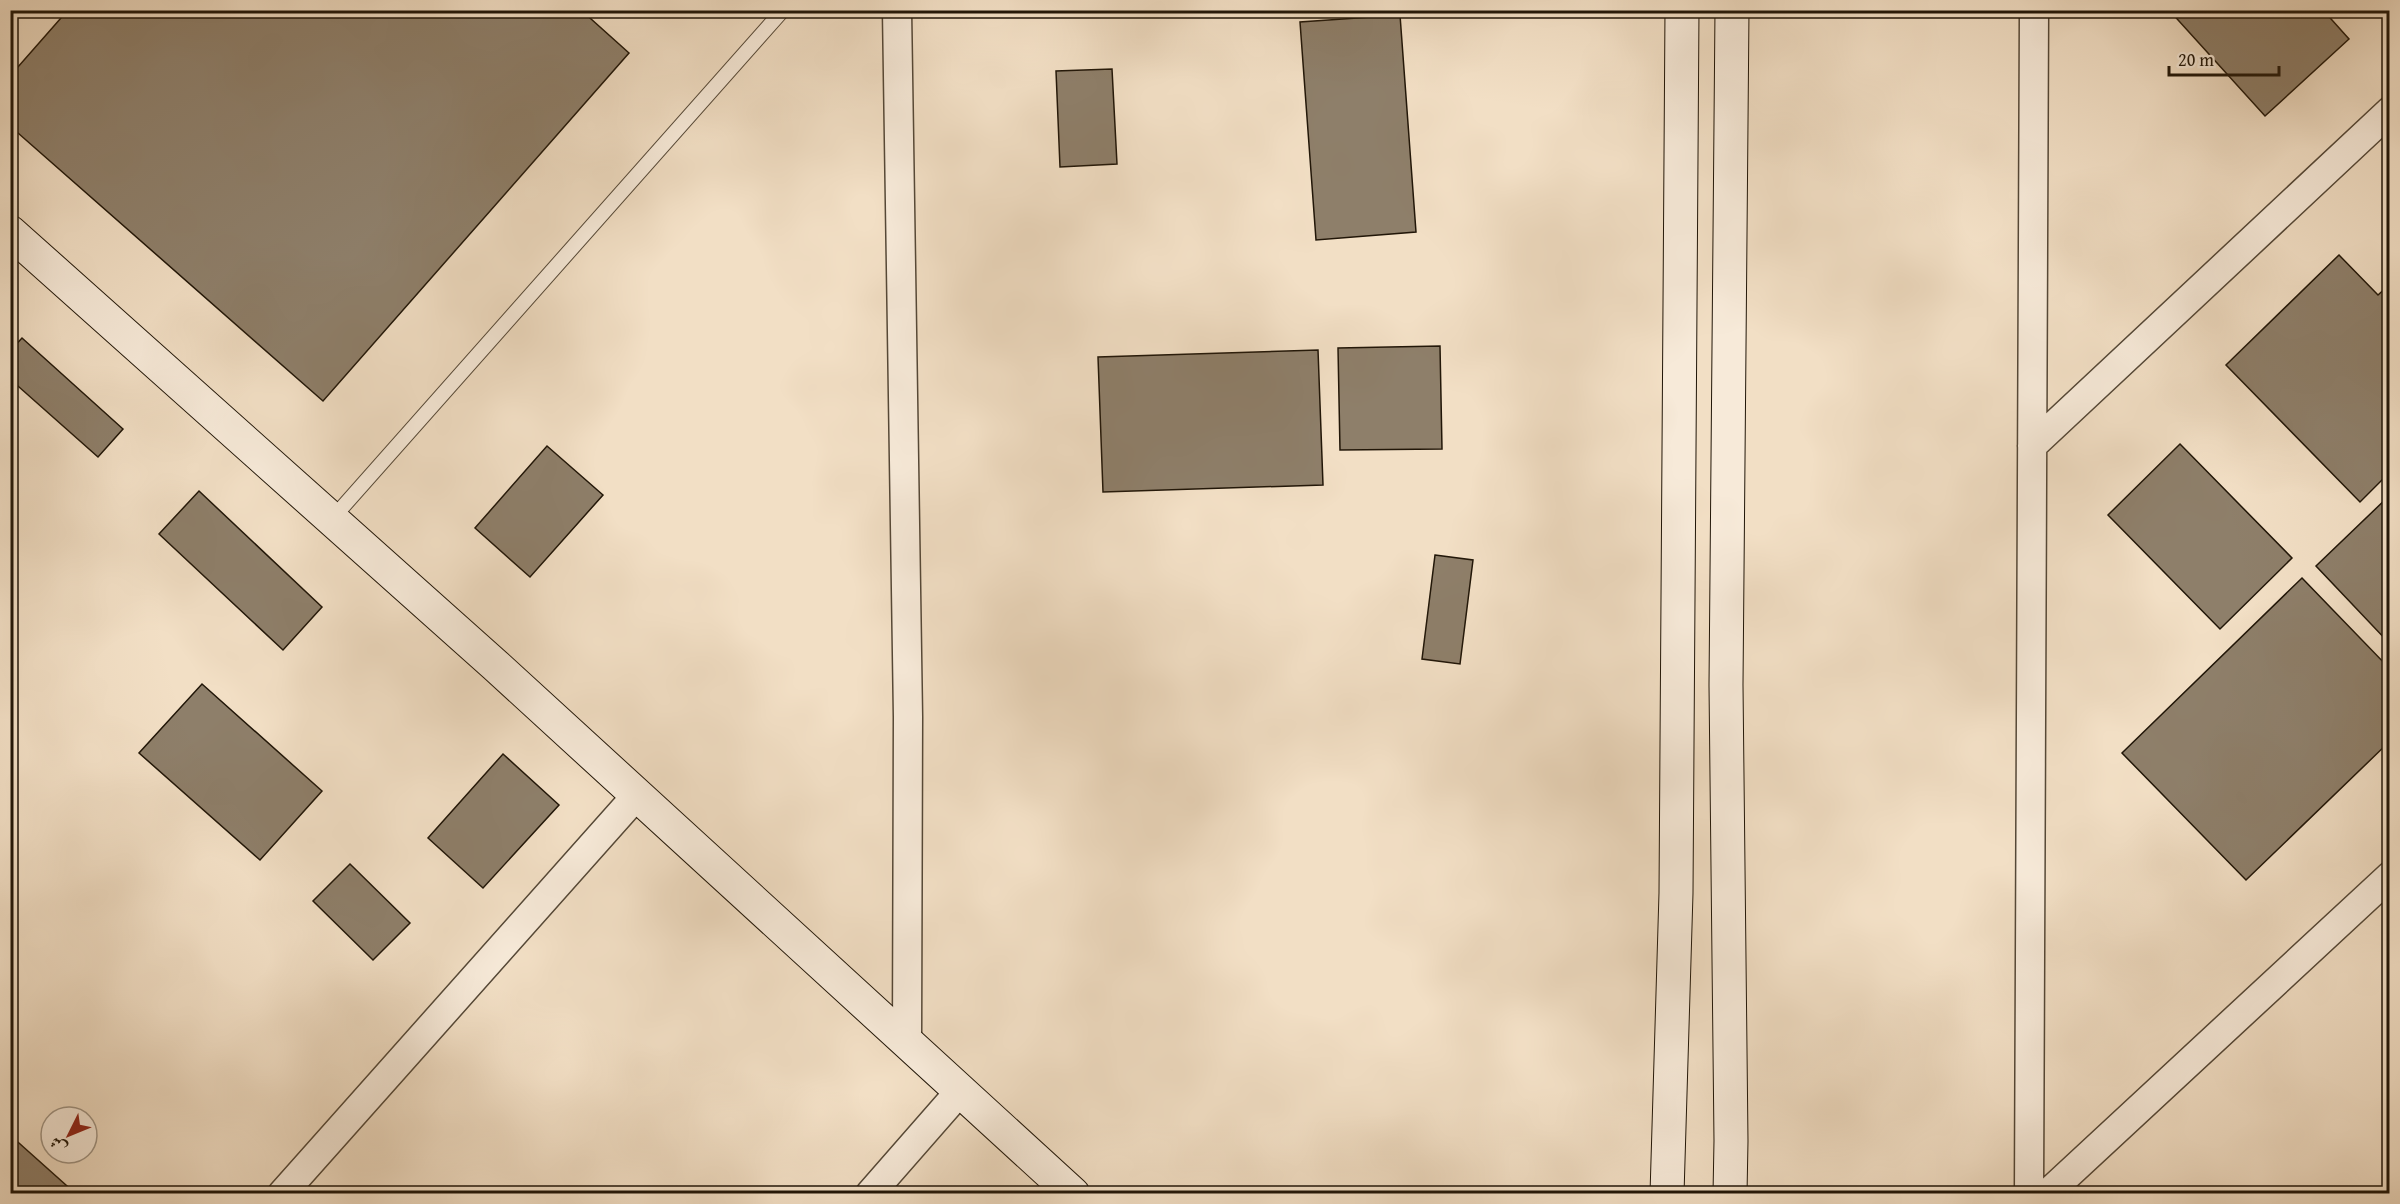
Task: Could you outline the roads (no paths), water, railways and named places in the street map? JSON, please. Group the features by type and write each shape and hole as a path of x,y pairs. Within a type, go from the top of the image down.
{"street":[{"path":"897,10 908,717 907,1042"},
{"path":"1667,1194 1676,893 1682,10"},
{"path":"1730,1194 1726,685 1732,10"},
{"path":"2028,1194 2034,10"},
{"path":"2032,446 2390,111"},
{"path":"10,232 638,795 1073,1194"},
{"path":"282,1194 638,795"},
{"path":"2047,1194 2390,876"},
{"path":"870,1194 961,1090"}],"lane":[{"path":"332,519 783,10"}]}
